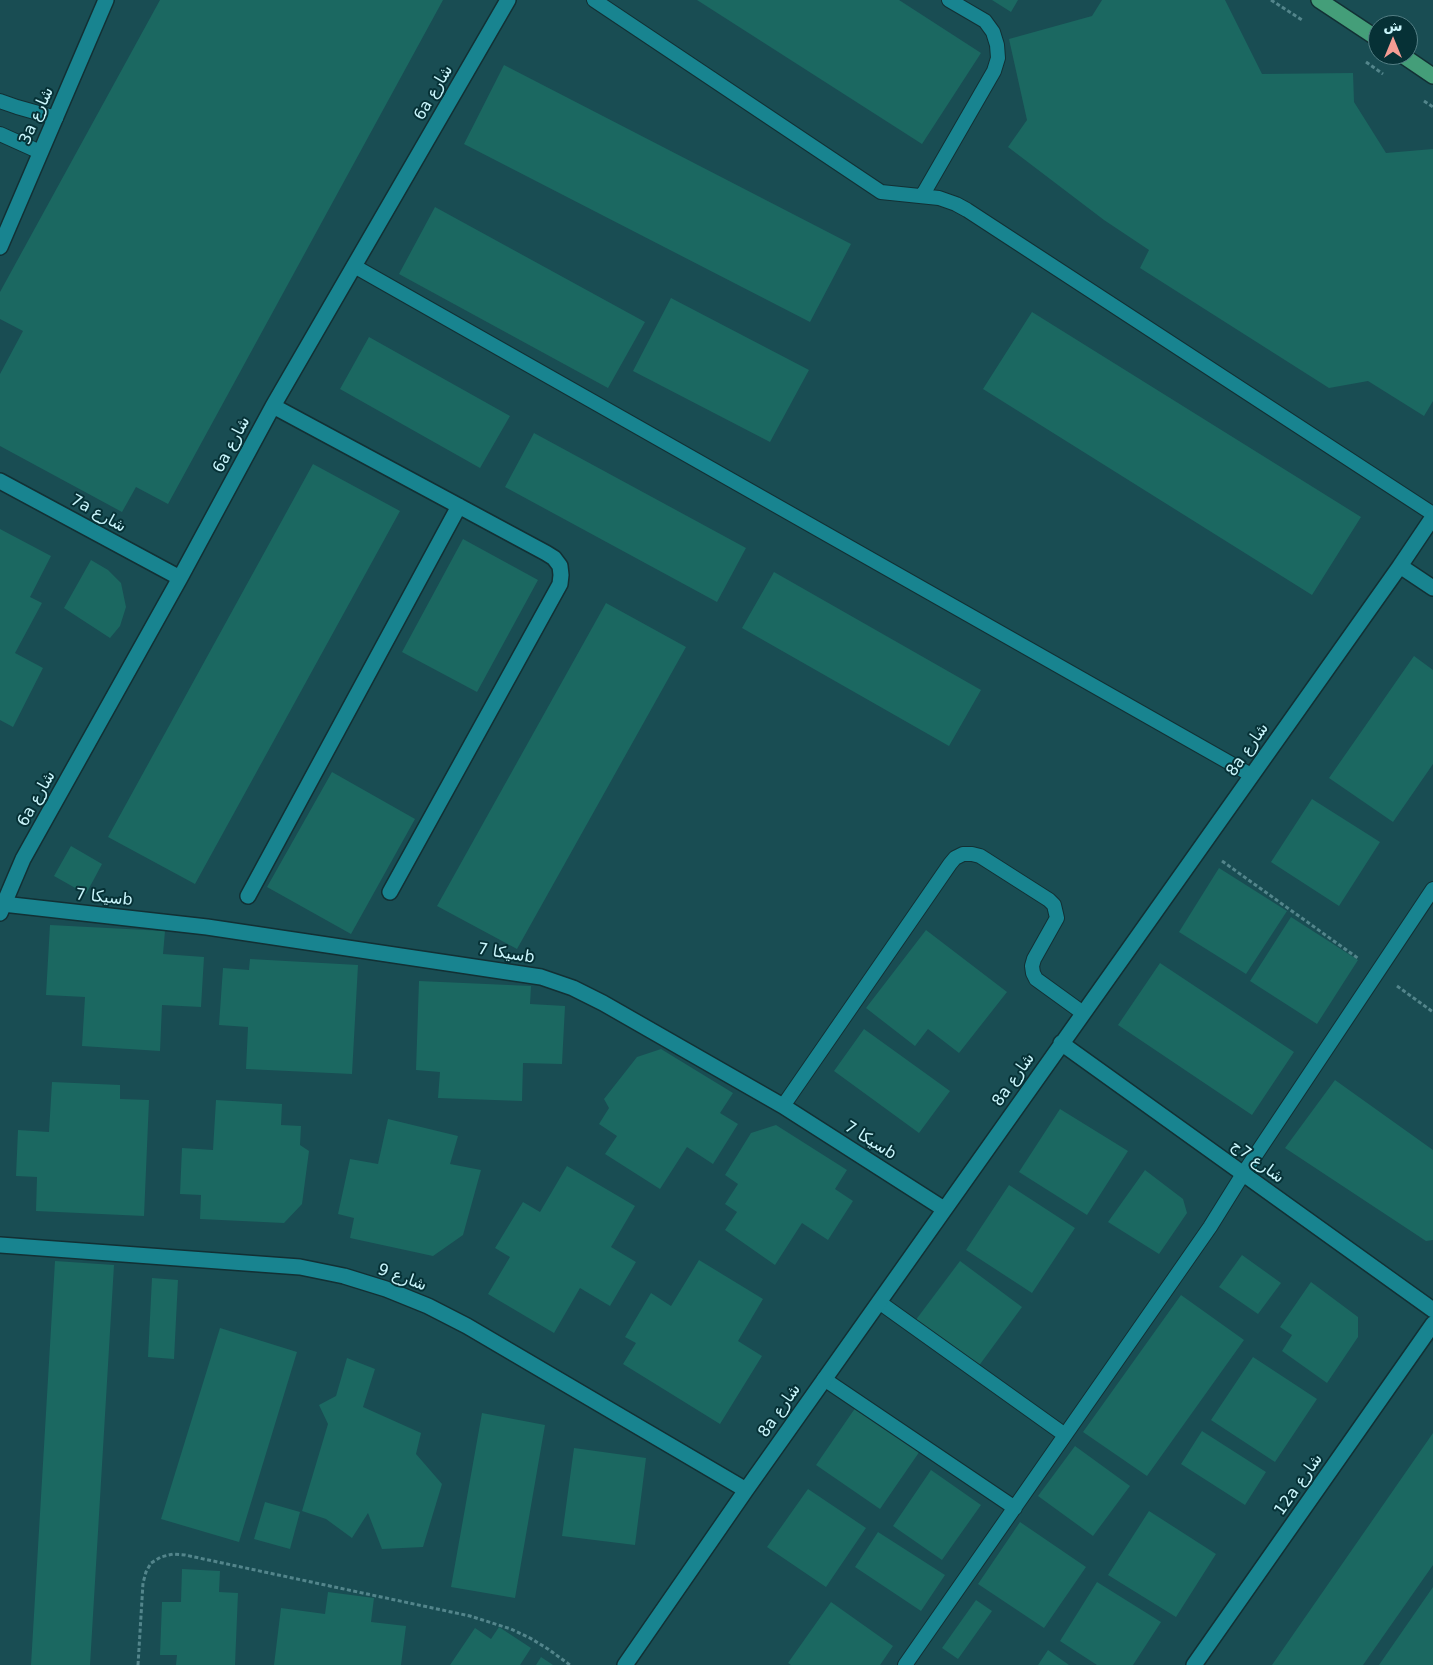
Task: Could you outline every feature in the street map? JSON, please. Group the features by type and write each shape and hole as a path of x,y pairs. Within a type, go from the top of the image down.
{"main road":[{"path":"1319,0 1368,32"},
{"path":"1417,65 1433,76"}],"street":[{"name":"3a شارع","path":"0,247 106,0"},
{"name":"6a شارع","path":"2,908 23,859 180,578 273,406 508,0"},
{"path":"273,406 554,558 560,566 560,584 390,892"},
{"name":"7a شارع","path":"0,481 180,578"},
{"path":"248,896 459,506"},
{"name":"8a شارع","path":"625,1665 824,1379 1400,566 1433,515"},
{"path":"1400,566 1433,588"},
{"name":"سيكا 7b","path":"2,908 207,927 541,977 573,988 604,1003 782,1106 944,1209"},
{"name":"شارع 7ج","path":"1061,1043 1433,1310"},
{"name":"شارع 9","path":"0,1246 300,1267 344,1276 386,1289 428,1306 467,1326 746,1490"},
{"name":"12a شارع","path":"1194,1665 1433,1324"}],"lane":[{"path":"594,0 881,192 940,198 967,210 1433,515"},
{"path":"922,196 994,71 998,58 998,45 993,32 985,22 949,0"},
{"path":"0,100 17,108 56,118"},
{"path":"0,134 40,152"},
{"path":"354,266 1251,775"},
{"path":"782,1106 950,864 955,858 963,854 980,856 1054,905 1057,918 1034,959 1033,973 1036,979 1083,1013"},
{"path":"905,1665 1210,1227 1243,1174 1433,889"},
{"path":"879,1302 1065,1435"},
{"path":"824,1379 1015,1508"}],"path":[{"path":"1201,846 1433,1012"},
{"path":"138,1665 143,1583 146,1572 151,1563 173,1554 470,1616 511,1629 530,1638 570,1665"}],"building":[{"path":"160,0 443,0 168,504 136,487 122,512 0,446 0,374 23,331 0,319 0,292"},
{"path":"697,0 899,0 981,53 922,144"},
{"path":"992,0 1018,0 1011,12"},
{"path":"1102,0 1225,0 1262,74 1353,73 1354,102 1386,153 1433,149 1433,401 1424,416 1368,381 1329,388 1140,268 1149,250 1104,220 1008,147 1027,120 1009,39 1092,16"},
{"path":"504,65 851,244 810,322 464,144"},
{"path":"435,207 645,322 608,388 399,274"},
{"path":"671,298 809,370 770,442 633,371"},
{"path":"1032,312 1361,517 1312,595 983,389"},
{"path":"369,337 510,416 480,468 340,389"},
{"path":"534,433 746,548 717,602 505,487"},
{"path":"313,464 400,511 195,884 108,837"},
{"path":"0,529 51,556 30,597 42,603 15,653 43,668 13,727 0,720"},
{"path":"463,539 538,580 477,692 402,652"},
{"path":"91,560 108,570 121,583 126,607 120,626 110,638 64,608"},
{"path":"774,572 981,690 949,746 742,628"},
{"path":"606,603 686,647 517,949 437,906"},
{"path":"1414,656 1433,670 1433,764 1393,822 1329,778"},
{"path":"332,772 415,819 351,934 267,887"},
{"path":"1312,799 1380,842 1339,906 1271,862"},
{"path":"71,846 102,864 86,894 54,876"},
{"path":"1219,868 1287,911 1246,974 1179,932"},
{"path":"1291,917 1358,960 1317,1024 1250,981"},
{"path":"50,925 165,931 163,954 204,957 201,1007 162,1005 160,1051 82,1046 85,997 46,995"},
{"path":"926,930 1007,992 959,1053 928,1029 915,1046 866,1008"},
{"path":"250,959 358,965 352,1074 246,1069 248,1027 219,1025 223,968 249,970"},
{"path":"1160,963 1294,1052 1252,1115 1118,1025"},
{"path":"419,981 531,986 530,1004 565,1006 562,1064 523,1063 522,1101 438,1098 440,1072 416,1070"},
{"path":"864,1029 950,1091 919,1133 834,1071"},
{"path":"661,1049 733,1093 720,1113 738,1124 713,1164 687,1147 660,1189 605,1154 617,1136 599,1124 609,1108 604,1099 637,1057"},
{"path":"1335,1080 1433,1150 1433,1240 1426,1241 1285,1148"},
{"path":"52,1082 120,1085 120,1099 149,1100 144,1216 36,1211 37,1177 16,1176 18,1130 49,1132"},
{"path":"216,1100 282,1104 281,1125 301,1126 300,1145 309,1151 302,1204 284,1223 200,1219 201,1195 180,1194 182,1148 213,1150"},
{"path":"1060,1109 1128,1151 1087,1215 1019,1172"},
{"path":"388,1119 458,1136 450,1164 481,1170 463,1235 433,1256 350,1238 354,1218 338,1214 350,1159 378,1164"},
{"path":"776,1125 847,1170 835,1189 853,1201 828,1240 802,1223 775,1265 725,1230 737,1212 725,1204 738,1184 725,1175 751,1133"},
{"path":"567,1166 635,1206 611,1247 636,1262 610,1306 580,1288 554,1333 488,1294 510,1257 495,1248 523,1202 540,1212"},
{"path":"1145,1170 1183,1199 1187,1213 1159,1254 1108,1222"},
{"path":"1009,1185 1075,1228 1032,1293 966,1250"},
{"path":"1242,1255 1281,1283 1258,1314 1219,1287"},
{"path":"699,1260 763,1299 738,1341 762,1356 720,1424 623,1364 636,1343 625,1337 651,1293 671,1306"},
{"path":"55,1261 114,1265 90,1665 31,1665"},
{"path":"960,1261 1022,1307 978,1367 915,1321"},
{"path":"152,1278 178,1280 174,1359 148,1357"},
{"path":"1311,1282 1358,1317 1358,1337 1327,1383 1282,1351 1292,1335 1280,1327"},
{"path":"1181,1295 1244,1340 1147,1476 1083,1432"},
{"path":"220,1328 297,1352 239,1542 161,1519"},
{"path":"1253,1357 1317,1399 1275,1462 1211,1420"},
{"path":"347,1358 375,1369 363,1407 421,1433 416,1454 442,1484 423,1547 382,1549 368,1513 352,1538 326,1519 302,1511 328,1424 319,1405 336,1396"},
{"path":"858,1404 922,1448 880,1509 816,1465"},
{"path":"482,1413 545,1425 515,1598 451,1587"},
{"path":"1202,1431 1266,1472 1245,1505 1181,1464"},
{"path":"1433,1433 1433,1565 1363,1665 1272,1665"},
{"path":"1075,1446 1130,1486 1093,1536 1038,1496"},
{"path":"574,1448 646,1458 635,1545 562,1536"},
{"path":"931,1470 981,1505 942,1560 893,1526"},
{"path":"808,1489 866,1528 826,1587 767,1547"},
{"path":"265,1502 300,1512 290,1549 254,1539"},
{"path":"1149,1511 1216,1554 1176,1617 1108,1575"},
{"path":"1020,1522 1086,1567 1044,1628 978,1584"},
{"path":"878,1532 945,1575 921,1611 855,1567"},
{"path":"182,1569 220,1571 219,1592 238,1593 235,1665 176,1665 177,1655 160,1655 162,1602 181,1602"},
{"path":"1097,1582 1161,1622 1133,1665 1097,1665 1060,1641"},
{"path":"1433,1587 1433,1665 1379,1665"},
{"path":"328,1592 374,1598 371,1622 406,1626 401,1665 274,1665 281,1608 325,1614"},
{"path":"976,1600 992,1611 958,1659 942,1648"},
{"path":"831,1602 893,1646 880,1665 791,1665 788,1663"},
{"path":"499,1627 531,1648 520,1665 450,1665 475,1628 491,1639"},
{"path":"1048,1650 1069,1665 1038,1665"},
{"path":"541,1657 553,1665 536,1665"}]}
